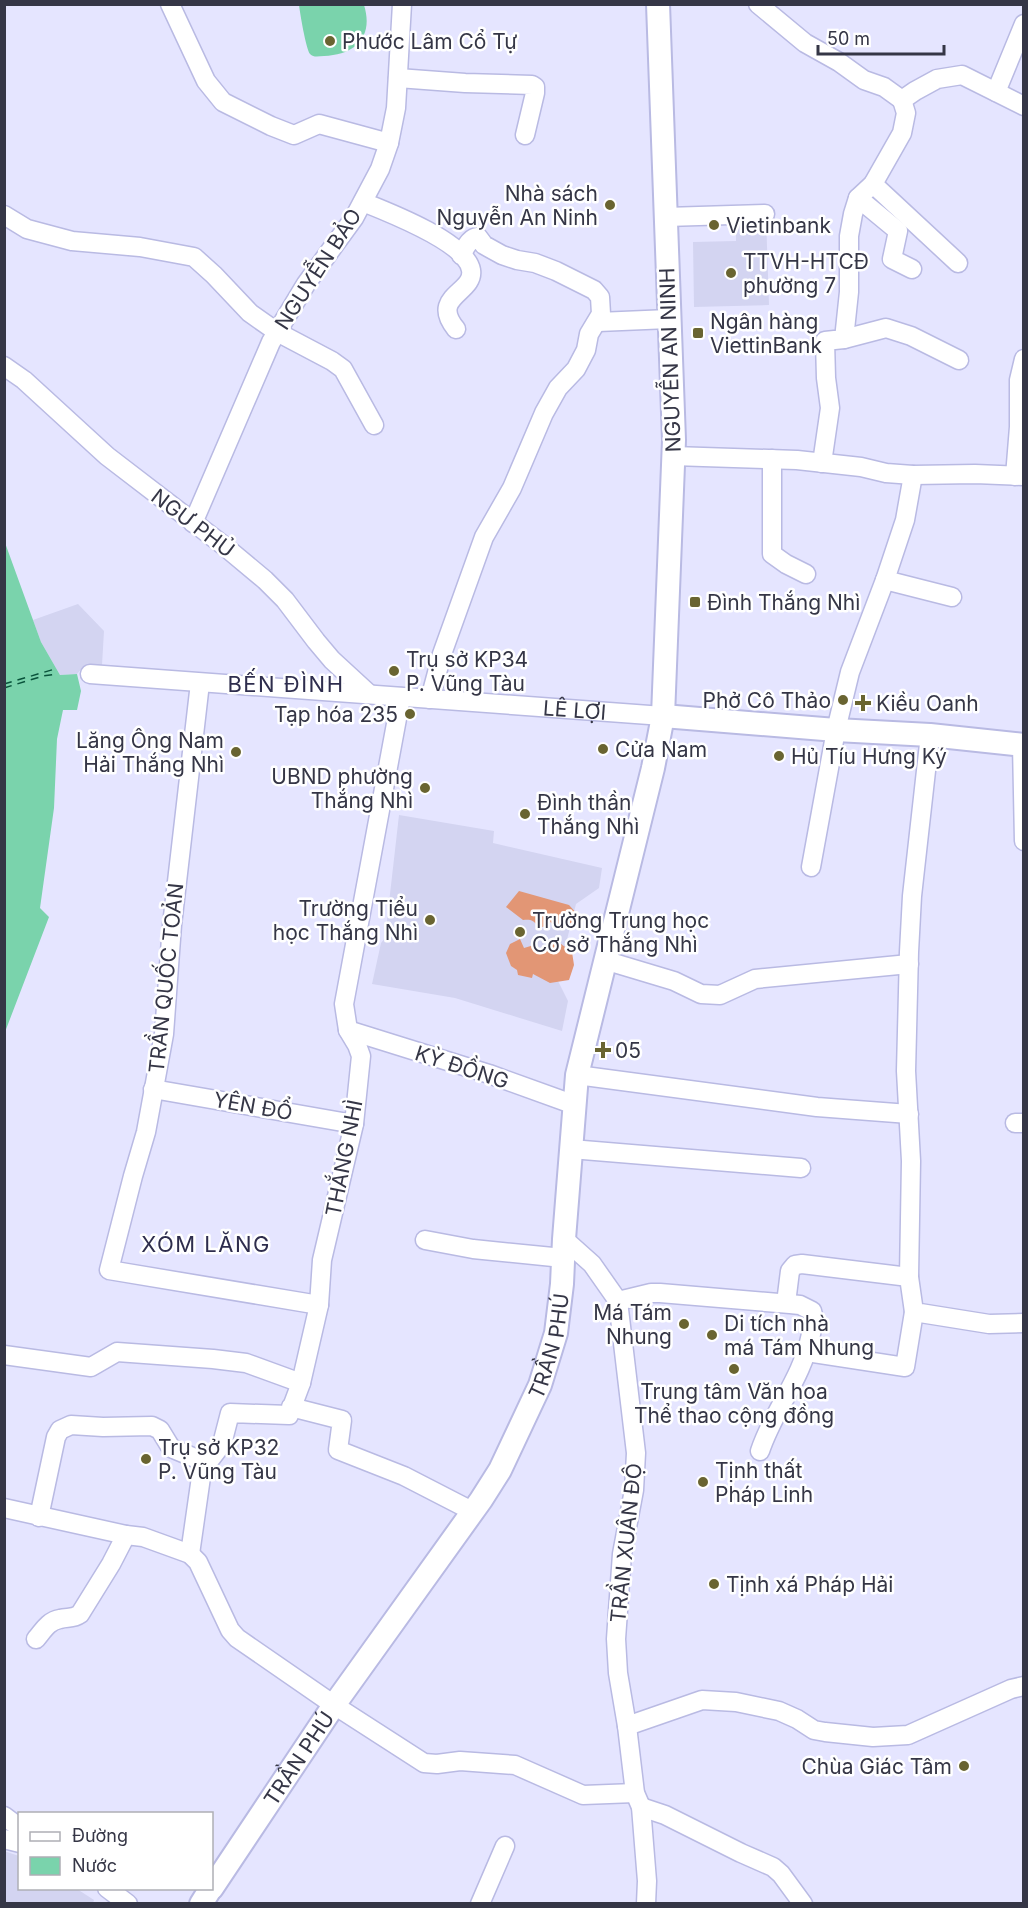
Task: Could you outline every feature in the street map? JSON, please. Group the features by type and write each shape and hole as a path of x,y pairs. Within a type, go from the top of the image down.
{"main road":[{"name":"NGUYỄN AN NINH","path":"658,4 673,456 663,716"},
{"name":"LÊ LỢI","path":"663,716 930,735 1023,745"},
{"name":"TRẦN PHÚ","path":"213,1885 334,1705 500,1470 540,1385 556,1334 562,1284 577,1075 663,716"},
{"name":"TRẦN PHÚ","path":"201,1904 210,1890"}],"street":[{"path":"170,4 206,81 223,102 294,135 319,124 389,143"},
{"name":"NGUYỄN BẢO","path":"193,524 256,373 277,332 306,284 354,218 380,169 389,143 396,108 402,4"},
{"path":"758,4 805,43 839,62 864,80 884,87 902,100 906,113 902,133 873,184 858,198 853,214 849,236 849,292 844,339"},
{"path":"996,92 1023,24"},
{"path":"902,100 937,79 962,75 1023,106"},
{"path":"398,78 532,85 535,93 525,135"},
{"path":"873,184 958,263"},
{"path":"858,198 898,231 892,259 912,269"},
{"path":"363,202 435,234 461,255 471,268 470,279 450,301 447,310 448,320 456,329"},
{"path":"666,217 765,214"},
{"path":"4,215 27,229 72,241 140,247 194,257 214,274 250,313 277,332 343,369 374,425"},
{"path":"430,699 442,654 484,537 512,488 544,413 558,388 576,369 586,350 589,334 602,314 600,297 594,290 568,276 535,263 502,255 484,245 478,237 469,242 461,255"},
{"path":"598,322 669,319"},
{"path":"822,463 830,408 825,341 844,339 886,328 911,336 959,360"},
{"path":"673,456 772,459 913,475 1019,476 1019,380 1023,359"},
{"name":"NGƯ PHỦ","path":"4,366 24,380 107,456 265,580 285,600 327,654 369,694"},
{"path":"772,459 772,554 806,574"},
{"path":"811,867 836,730 850,672 905,520 913,475"},
{"path":"885,580 952,597"},
{"name":"LÊ LỢI","path":"90,674 663,716"},
{"name":"TRẦN QUỐC TOẢN","path":"201,682 172,925 164,1034 146,1132 110,1270 319,1305"},
{"name":"THẮNG NHÌ","path":"291,1407 301,1383 319,1305 322,1260 354,1124 361,1056 348,1030 344,1004 401,697"},
{"path":"807,1352 905,1367 914,1312 909,1276 911,1161 906,1071 909,964 912,896 930,735"},
{"path":"1023,745 1023,841"},
{"path":"604,960 674,981 701,994 720,995 755,979 909,964"},
{"name":"KỲ ĐỒNG","path":"348,1030 489,1074 575,1106"},
{"path":"577,1075 817,1107 909,1114"},
{"name":"YÊN ĐỔ","path":"153,1089 354,1124"},
{"path":"571,1149 801,1168"},
{"path":"425,1240 473,1249 563,1249"},
{"name":"TRẦN XUÂN ĐỘ","path":"563,1249 592,1264 618,1300 636,1453 634,1490 622,1554 616,1613 618,1673 638,1800 647,1881 646,1904"},
{"path":"786,1304 790,1271 795,1265 909,1276"},
{"path":"618,1300 660,1293 800,1305 810,1309 814,1318 807,1352 798,1375 765,1436 760,1451"},
{"path":"914,1312 989,1324 1023,1323"},
{"path":"4,1355 91,1367 117,1352 213,1359 246,1363 301,1383"},
{"path":"190,1554 202,1470 222,1444 230,1413 290,1415 291,1407 342,1420 338,1450 404,1476 472,1511"},
{"path":"39,1517 56,1437 60,1430 71,1425 152,1426 160,1430 171,1448 207,1462"},
{"path":"4,1508 143,1537 190,1554 198,1562 230,1630 237,1638 424,1763 460,1761 515,1765 583,1795 638,1800 773,1867 781,1874 803,1904"},
{"path":"36,1639 50,1622 75,1618 80,1614 126,1535"},
{"path":"627,1726 702,1700 736,1702 780,1711 814,1730 825,1732 873,1737 908,1735 1011,1689 1023,1686"},
{"path":"4,1816 18,1826"},
{"path":"480,1904 505,1846"},
{"path":"110,1890 128,1904"}],"shaded area":[{"name":"TTVH-HTCĐ phường 7","path":"766,217 769,305 694,307 693,242 736,241 736,218"},
{"path":"78,604 104,631 102,665 84,666 77,674 60,675 41,642 33,620"},
{"path":"399,815 494,831 493,843 602,868 599,888 576,904 557,979 568,1001 562,1031 455,998 372,984 381,943 385,938"},
{"path":"519,891 569,905 579,916 565,926 554,925 550,922 543,927 538,927 533,921 523,920 506,907"},
{"path":"520,939 524,948 534,945 538,950 550,949 552,944 561,944 572,952 574,965 569,980 550,983 533,974 532,978 518,975 517,970 511,966 506,953 510,944"},
{"path":"4,1851 18,1856 18,1890 79,1890 94,1900 93,1903 5,1903"}],"water":[{"path":"299,5 364,5 366,26 364,35 353,48 345,52 313,56 310,54 303,31"},
{"path":"4,540 41,642 60,675 77,674 81,691 77,710 63,710 57,739 54,808 40,908 49,917 5,1032"}],"ferry route":[{"path":"4,684 55,669"},
{"path":"4,688 43,676 58,674"}],"place":[{"name":"Phước Lâm Cổ Tự","path":"330,41"},
{"name":"Nhà sách Nguyễn An Ninh","path":"610,205"},
{"name":"Vietinbank","path":"714,225"},
{"name":"TTVH-HTCĐ phường 7","path":"731,273"},
{"name":"Ngân hàng ViettinBank","path":"698,333"},
{"name":"Đình Thắng Nhì","path":"695,602"},
{"name":"Trụ sở KP34 P. Vũng Tàu","path":"394,671"},
{"name":"Phở Cô Thảo","path":"843,700"},
{"name":"Kiều Oanh","path":"863,703"},
{"name":"Tạp hóa 235","path":"410,714"},
{"name":"Cửa Nam","path":"603,749"},
{"name":"Lăng Ông Nam Hải Thắng Nhì","path":"236,752"},
{"name":"Hủ Tíu Hưng Ký","path":"779,756"},
{"name":"UBND phường Thắng Nhì","path":"425,788"},
{"name":"Đình thần Thắng Nhì","path":"525,814"},
{"name":"Trường Tiểu học Thắng Nhì","path":"430,920"},
{"name":"Trường Trung học Cơ sở Thắng Nhì","path":"520,932"},
{"name":"05","path":"603,1050"},
{"name":"Má Tám Nhung","path":"684,1324"},
{"name":"Di tích nhà má Tám Nhung","path":"712,1335"},
{"name":"Trung tâm Văn hoa Thể thao cộng đồng","path":"734,1369"},
{"name":"Trụ sở KP32 P. Vũng Tàu","path":"146,1459"},
{"name":"Tịnh thất Pháp Linh","path":"703,1482"},
{"name":"Tịnh xá Pháp Hải","path":"714,1584"},
{"name":"Chùa Giác Tâm","path":"964,1766"}],"district":[{"name":"BẾN ĐÌNH","path":"286,684"},
{"name":"XÓM LĂNG","path":"206,1244"}]}
